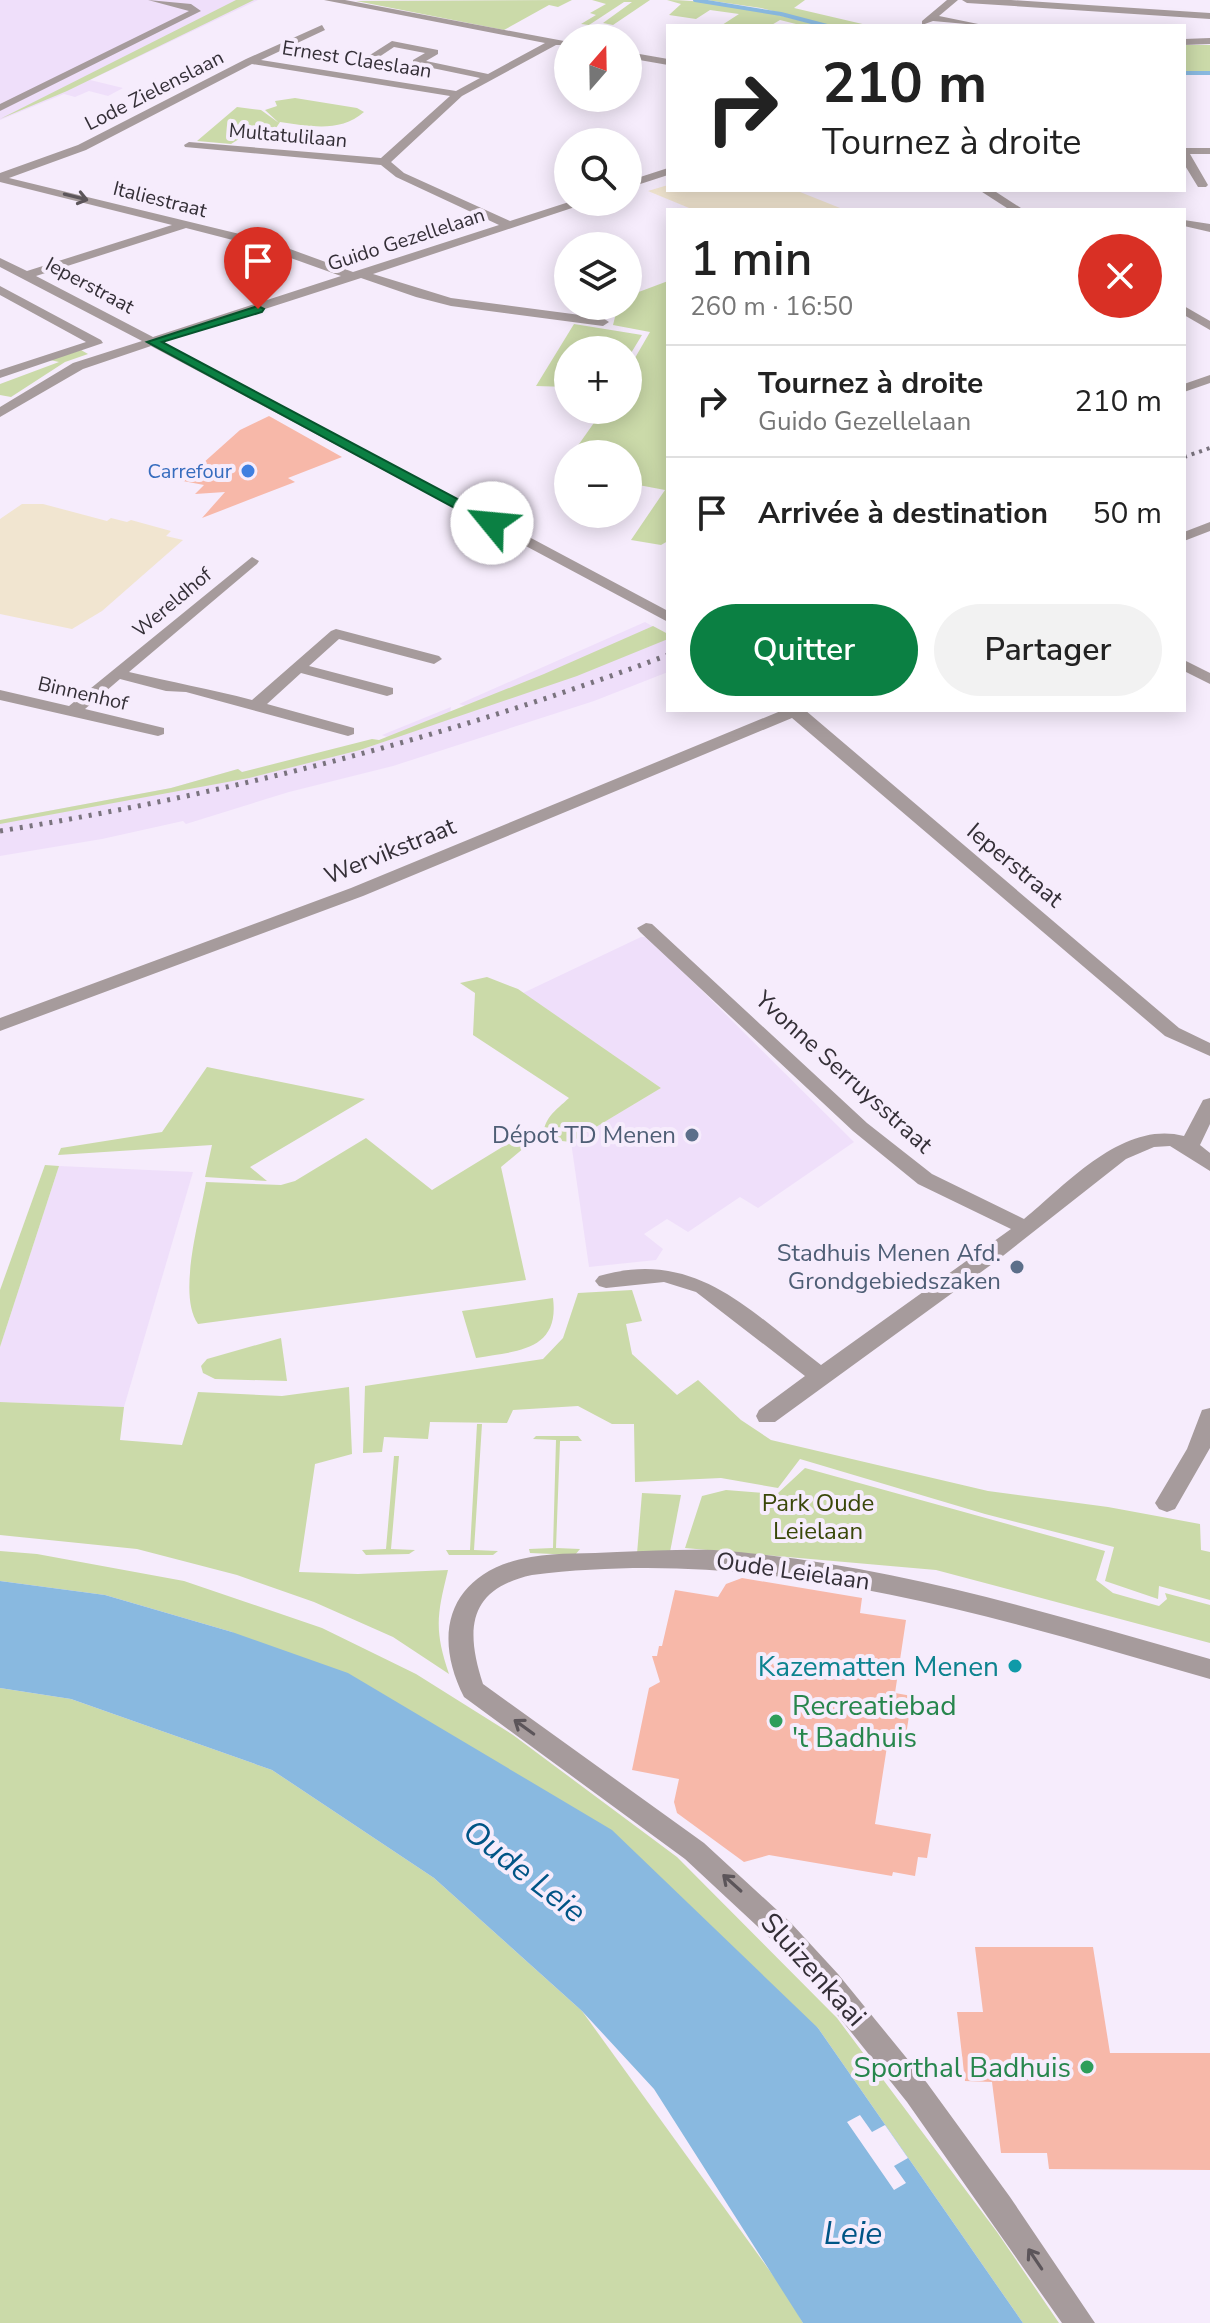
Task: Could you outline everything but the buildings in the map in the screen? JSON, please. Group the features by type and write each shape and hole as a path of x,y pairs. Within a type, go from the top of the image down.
{"street":[{"path":"0,108 196,11 191,7 153,0"},
{"path":"329,0 554,42"},
{"path":"924,24 953,0"},
{"path":"967,0 1110,5 1210,16"},
{"path":"932,18 970,24"},
{"name":"Lode Zielenslaan","path":"0,178 67,154 322,28"},
{"path":"1186,42 1210,41"},
{"path":"511,226 400,175 384,162 458,94 554,43"},
{"path":"375,55 392,44 434,52 417,62 488,77"},
{"path":"642,57 666,62"},
{"name":"Ernest Claeslaan","path":"250,61 458,94"},
{"name":"Multatulilaan","path":"189,145 384,162"},
{"path":"1186,152 1210,151"},
{"path":"1186,156 1202,185"},
{"path":"642,180 666,172"},
{"name":"Italiestraat","path":"0,178 264,244 433,300 603,322"},
{"path":"988,192 1015,208"},
{"name":"Guido Gezellelaan","path":"0,413 78,366 554,211"},
{"path":"1186,223 1210,228"},
{"path":"24,276 187,224"},
{"name":"Ieperstraat","path":"0,262 665,613"},
{"name":"Ieperstraat","path":"0,290 97,343 0,374"},
{"path":"1186,311 1210,326"},
{"path":"1186,387 1210,379"},
{"path":"1186,536 1210,526"},
{"name":"Wereldhof","path":"73,711 252,561"},
{"path":"255,706 336,634 434,659"},
{"path":"1186,666 1210,679"},
{"path":"300,668 387,691"},
{"path":"118,674 166,686 187,687 348,731"},
{"name":"Binnenhof","path":"0,695 158,731"},
{"name":"Wervikstraat","path":"0,1025 357,892 792,712"},
{"name":"Ieperstraat","path":"795,712 1172,1032 1210,1050"},
{"name":"Yvonne Serruysstraat","path":"646,928 860,1127 903,1162 925,1179 1026,1228"},
{"path":"1190,1144 1210,1104"},
{"path":"767,1416 1026,1228 1127,1149 1153,1140 1190,1144 1210,1164"},
{"path":"606,1281 664,1275 703,1287 820,1376"},
{"path":"1167,1503 1198,1450 1210,1416"},
{"name":"Oude Leielaan","path":"473,1690 460,1651 462,1620 471,1598 490,1580 518,1569 586,1563 727,1559 820,1571 934,1594 1210,1669"},
{"name":"Sluizenkaai","path":"473,1690 682,1842 728,1879 772,1921 857,2013 986,2187 1080,2323"}],"shaded area":[{"path":"0,0 258,0 90,80 123,88 108,96 89,91 75,97 64,94 0,120"},
{"path":"666,186 666,192 800,192 840,208 689,208 648,191"},
{"path":"22,504 43,504 107,521 111,518 131,520 171,531 166,536 183,540 102,611 72,629 0,614 0,519"},
{"path":"645,622 666,634 666,673 594,701 393,766 289,792 186,824 183,821 102,839 0,856 0,820 171,788 238,769 242,772 360,750 392,739 382,735 451,707 450,714 475,709 459,704"},
{"path":"641,937 648,937 854,1142 758,1208 740,1197 688,1232 667,1219 644,1234 663,1249 656,1260 589,1267 571,1142 661,1088 523,993"},
{"path":"59,1166 193,1172 124,1407 0,1402 0,1347"}],"green space":[{"path":"236,0 254,0 67,91 0,119"},
{"path":"572,0 558,7 549,5 504,30 356,1"},
{"path":"592,0 650,0 614,24 603,23 632,2 624,2 591,24 581,24 596,15 590,13 606,4"},
{"path":"667,0 726,5 814,24 780,20 773,24 724,24 739,14 710,10 696,19 669,15 681,4"},
{"path":"706,0 805,0 794,8 862,24 824,24 761,8"},
{"path":"1186,45 1210,45 1210,71 1186,71"},
{"path":"295,98 357,108 364,112 355,119 335,125 280,122 274,131 255,129 231,144 197,141 237,107 261,110 279,123 265,110 277,106 275,101"},
{"path":"666,282 666,542 661,545 631,540 665,490 642,486 642,440 582,440 593,424 642,424 642,346 650,332 613,325 614,320 642,320 642,291"},
{"path":"574,324 642,335 641,336 567,336"},
{"path":"81,350 88,354 65,362 11,397 0,395 0,384 59,362 50,360"},
{"path":"554,357 554,387 536,386"},
{"path":"653,626 666,633 666,640 577,676 360,750 249,778 0,824 0,820 171,788 238,769 242,772 372,739 379,740 544,674"},
{"path":"487,977 518,989 661,1088 571,1142 543,1139 548,1120 569,1098 473,1035 475,993 460,983"},
{"path":"207,1067 365,1099 250,1167 267,1181 205,1177 212,1145 58,1155 61,1148 162,1132"},
{"path":"530,1130 531,1142 501,1167 526,1280 198,1324 192,1311 190,1276 206,1182 281,1185 295,1181 366,1138 432,1190"},
{"path":"45,1165 59,1166 0,1347 0,1290"},
{"path":"632,1290 642,1321 626,1324 632,1354 677,1395 698,1380 741,1420 771,1440 988,1491 1108,1507 1200,1524 1201,1550 1210,1552 1210,1600 1159,1586 1158,1599 1105,1581 1114,1547 985,1514 800,1459 778,1488 721,1478 635,1482 634,1424 612,1424 578,1406 513,1410 507,1423 430,1422 428,1439 384,1437 382,1452 363,1453 365,1386 543,1359 563,1338 578,1293"},
{"path":"553,1298 553,1316 542,1339 519,1350 476,1358 462,1311"},
{"path":"281,1338 287,1381 215,1379 203,1373 201,1366 207,1359"},
{"path":"349,1387 352,1454 315,1464 299,1572 358,1574 448,1570 441,1599 439,1634 449,1674 393,1637 314,1602 237,1575 137,1549 0,1535 0,1402 124,1407 120,1440 182,1445 198,1392 282,1396"},
{"path":"477,1424 482,1424 474,1550 498,1551 493,1555 449,1555 446,1550 470,1550"},
{"path":"536,1436 578,1436 582,1441 560,1441 556,1548 580,1549 575,1555 530,1553 529,1549 553,1548 556,1440 533,1439"},
{"path":"394,1456 399,1456 391,1549 415,1550 409,1554 366,1555 362,1550 386,1549"},
{"name":"Park Oude Leielaan","path":"805,1468 1105,1551 1096,1580 1113,1593 1159,1606 1167,1599 1165,1593 1210,1605 1210,1643 936,1570 685,1548 702,1496 726,1490 777,1494"},
{"path":"642,1493 681,1495 670,1552 637,1554"},
{"path":"0,1551 37,1554 184,1581 322,1628 416,1674 513,1735 677,1857 837,2018 997,2232 1059,2323 1023,2323 818,2028 232,1632 105,1595 0,1581"},
{"path":"0,1688 71,1699 272,1770 434,1878 582,2011 788,2296 803,2323 0,2323"}],"water":[{"name":"Leie","path":"0,1581 105,1595 232,1632 348,1673 612,1830 818,2028 1023,2323 803,2323 654,2089 582,2011 434,1878 272,1770 71,1699 0,1688"}],"pier":[{"path":"860,2115 872,2132 885,2125 908,2158 894,2166 906,2183 894,2190 847,2122"}],"waterway":[{"path":"695,0 781,14 819,24"},
{"path":"1186,73 1210,73"}],"railway":[{"path":"1186,456 1210,448"},
{"path":"0,831 170,799 338,760 504,712 666,656"}],"place":[{"name":"Carrefour","path":"248,471"},
{"name":"Dépot TD Menen","path":"692,1135"},
{"name":"Stadhuis Menen Afd. Grondgebiedszaken","path":"1017,1267"},
{"name":"Kazematten Menen","path":"1015,1666"},
{"name":"Recreatiebad 't Badhuis","path":"776,1721"},
{"name":"Sporthal Badhuis","path":"1087,2067"}],"route":[{"path":"258,309 152,342 492,523"}],"water label":[{"name":"Oude Leie","path":"525,1871"}]}
